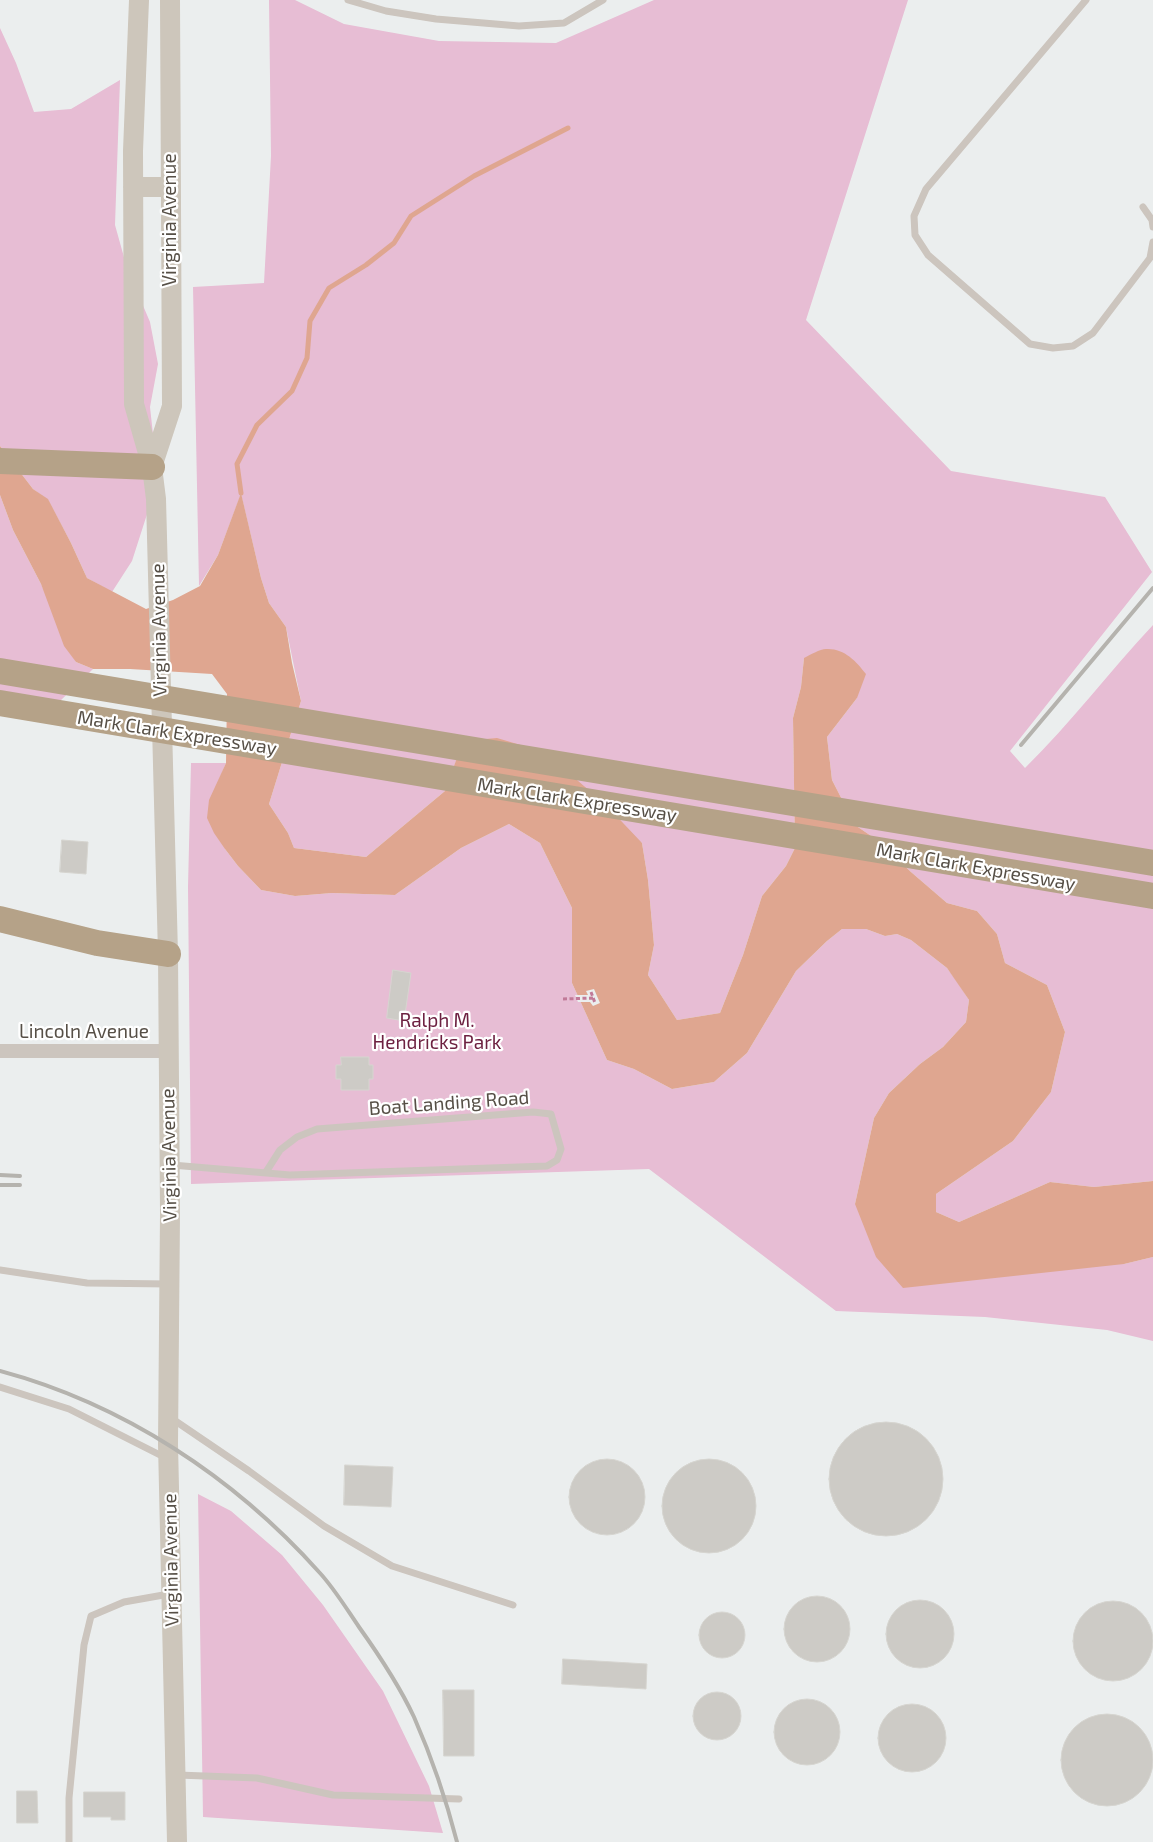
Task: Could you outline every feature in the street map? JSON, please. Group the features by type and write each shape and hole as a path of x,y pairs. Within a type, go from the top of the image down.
{"highway":[{"path":"0,461 152,468"},
{"name":"Mark Clark Expressway","path":"0,671 1153,863"},
{"name":"Mark Clark Expressway","path":"0,703 1153,896"},
{"path":"0,919 97,943 168,954"}],"main road":[{"name":"Virginia Avenue","path":"139,0 133,187 134,404 152,468 156,499 168,954 170,1284 168,1460 175,1841"},
{"name":"Virginia Avenue","path":"152,468 172,406 170,0"},
{"path":"133,187 170,187"}],"street":[{"name":"Lincoln Avenue","path":"0,1051 168,1051"}],"lane":[{"path":"348,0 386,12 436,19 519,26 564,23 603,0"},
{"path":"1086,0 926,189 914,216 915,235 928,255 1030,344 1053,348 1073,346 1092,333 1150,258 1153,242"},
{"path":"1143,208 1152,220 1153,227"},
{"name":"Boat Landing Road","path":"169,1164 290,1174 547,1166 558,1160 561,1149 551,1114 533,1112 317,1128 297,1137 280,1150 266,1172"},
{"path":"0,1270 87,1283 170,1284"},
{"path":"0,1387 69,1409 168,1460"},
{"path":"168,1416 249,1471 324,1526 392,1566 513,1605"},
{"path":"68,1842 69,1798 84,1645 91,1616 124,1602 171,1594"},
{"path":"175,1775 257,1778 333,1795 459,1799"}],"path":[{"path":"563,999 594,1001 591,992"}],"green space":[{"path":"269,0 295,0 344,24 439,41 556,43 654,0 908,0 806,320 951,471 1105,497 1152,572 1010,751 1025,768 1153,625 1153,1181 1094,1187 1050,1182 959,1222 936,1212 936,1194 1013,1141 1051,1092 1065,1032 1047,985 1005,963 997,934 977,911 947,903 880,842 855,825 832,780 827,737 857,698 804,658 801,687 793,718 795,848 786,866 762,896 743,955 720,1013 677,1020 648,975 654,945 648,880 642,843 463,742 445,791 366,857 294,848 288,833 269,804 301,701 286,627 269,603 261,578 241,494 218,555 199,586 193,287 264,283 271,156"},
{"path":"0,28 16,63 34,112 71,109 120,80 115,225 127,268 150,322 158,364 150,407 158,480 132,561 112,592 87,578 48,500 33,489 0,446"},
{"path":"0,495 13,530 41,584 76,662 93,669 58,703 4,695 0,690"},
{"name":"Ralph M. Hendricks Park","path":"191,763 226,763 218,782 225,849 261,890 295,896 332,893 395,895 461,848 509,824 540,843 572,908 572,983 607,1060 634,1069 672,1089 714,1082 747,1053 796,971 842,929 866,929 885,936 897,934 911,940 947,968 956,980 969,1000 966,1022 943,1047 920,1064 889,1093 874,1118 855,1204 1124,1264 1153,1257 1153,1341 1107,1330 985,1317 836,1311 649,1169 191,1184 188,887"},
{"path":"198,1494 231,1511 282,1555 323,1605 383,1691 429,1786 443,1833 203,1817"}],"shaded area":[{"path":"0,446 33,489 48,499 87,578 146,609 173,600 200,586 218,555 241,493 261,578 269,603 286,627 301,701 269,804 288,833 294,848 366,857 445,791 463,741 497,738 534,749 570,774 606,805 642,843 648,880 654,945 648,975 677,1020 720,1013 743,955 762,896 786,866 795,848 793,718 801,687 804,658 826,649 832,649 849,656 866,674 857,698 827,737 832,780 855,825 880,842 947,903 977,911 997,934 1005,963 1047,985 1065,1032 1051,1092 1013,1141 936,1194 936,1212 959,1222 1050,1182 1094,1187 1153,1181 1153,1257 1124,1264 903,1288 876,1257 855,1204 874,1118 889,1093 920,1064 943,1047 966,1022 969,1000 947,968 911,940 897,934 885,936 866,929 842,929 796,971 747,1053 714,1082 672,1089 634,1069 607,1060 572,983 572,908 540,843 509,824 461,848 395,895 332,893 295,896 261,890 225,849 207,818 209,800 226,763 227,694 212,674 130,669 93,669 76,662 64,646 41,584 13,530 0,495"}],"pier":[{"path":"594,989 600,1003 593,1006 590,1002 578,1002 575,995 588,995 586,991"}],"building":[{"path":"62,840 88,842 86,874 60,872"},
{"path":"393,970 411,973 404,1021 387,1018"},
{"path":"341,1057 369,1057 369,1065 373,1065 373,1079 369,1079 369,1090 341,1090 341,1079 336,1079 336,1065 341,1065"},
{"path":"886,1422 908,1426 926,1439 939,1457 943,1479 939,1501 926,1519 908,1532 886,1536 864,1532 846,1519 833,1501 829,1479 833,1457 846,1439 864,1426"},
{"path":"607,1459 621,1462 634,1470 642,1483 645,1497 642,1511 634,1524 621,1532 607,1535 593,1532 580,1524 572,1511 569,1497 572,1483 580,1470 593,1462"},
{"path":"709,1459 727,1463 742,1473 752,1488 756,1506 752,1524 742,1539 727,1549 709,1553 691,1549 676,1539 666,1524 662,1506 666,1488 676,1473 691,1463"},
{"path":"345,1465 393,1467 391,1507 344,1505"},
{"path":"810,1596 824,1596 836,1601 845,1610 850,1622 848,1642 841,1653 824,1662 810,1662 798,1657 789,1648 784,1636 784,1622 789,1610 798,1601"},
{"path":"913,1600 927,1600 939,1605 949,1615 954,1627 954,1641 949,1653 939,1663 927,1668 913,1668 901,1663 891,1653 886,1641 886,1627 891,1615 901,1605"},
{"path":"1113,1601 1128,1604 1141,1613 1150,1626 1153,1641 1150,1656 1141,1669 1128,1678 1113,1681 1098,1678 1085,1669 1076,1656 1073,1641 1076,1626 1085,1613 1098,1604"},
{"path":"718,1612 726,1612 735,1616 741,1622 745,1635 741,1648 735,1654 726,1658 718,1658 709,1654 703,1648 699,1639 699,1631 703,1622 709,1616"},
{"path":"563,1659 647,1664 646,1689 562,1684"},
{"path":"443,1690 474,1690 474,1756 444,1756"},
{"path":"717,1692 726,1694 734,1699 739,1707 741,1716 739,1725 734,1733 726,1738 717,1740 708,1738 700,1733 695,1725 693,1716 695,1707 700,1699 708,1694"},
{"path":"801,1699 813,1699 825,1704 835,1714 840,1726 838,1745 825,1760 813,1765 801,1765 789,1760 779,1750 774,1738 774,1726 779,1714 789,1704"},
{"path":"912,1704 925,1707 936,1714 943,1725 946,1738 943,1751 936,1762 925,1769 912,1772 899,1769 888,1762 881,1751 878,1738 881,1725 888,1714 899,1707"},
{"path":"1098,1714 1116,1714 1133,1721 1146,1734 1153,1751 1153,1769 1146,1786 1133,1799 1116,1806 1098,1806 1081,1799 1068,1786 1061,1769 1061,1751 1068,1734 1081,1721"},
{"path":"17,1791 37,1791 38,1823 17,1823"},
{"path":"84,1792 125,1792 125,1820 111,1820 111,1817 84,1817"}],"waterway":[{"path":"241,493 237,464 257,425 292,391 307,358 310,321 329,288 366,265 394,243 411,216 474,176 568,128"}],"railway":[{"path":"1021,745 1153,588"},
{"path":"0,1175 20,1176"},
{"path":"0,1185 20,1185"},
{"path":"0,1371 46,1385 90,1403 133,1424 174,1448 213,1475 251,1505 286,1537 335,1591 402,1693 433,1763 457,1842"}]}
